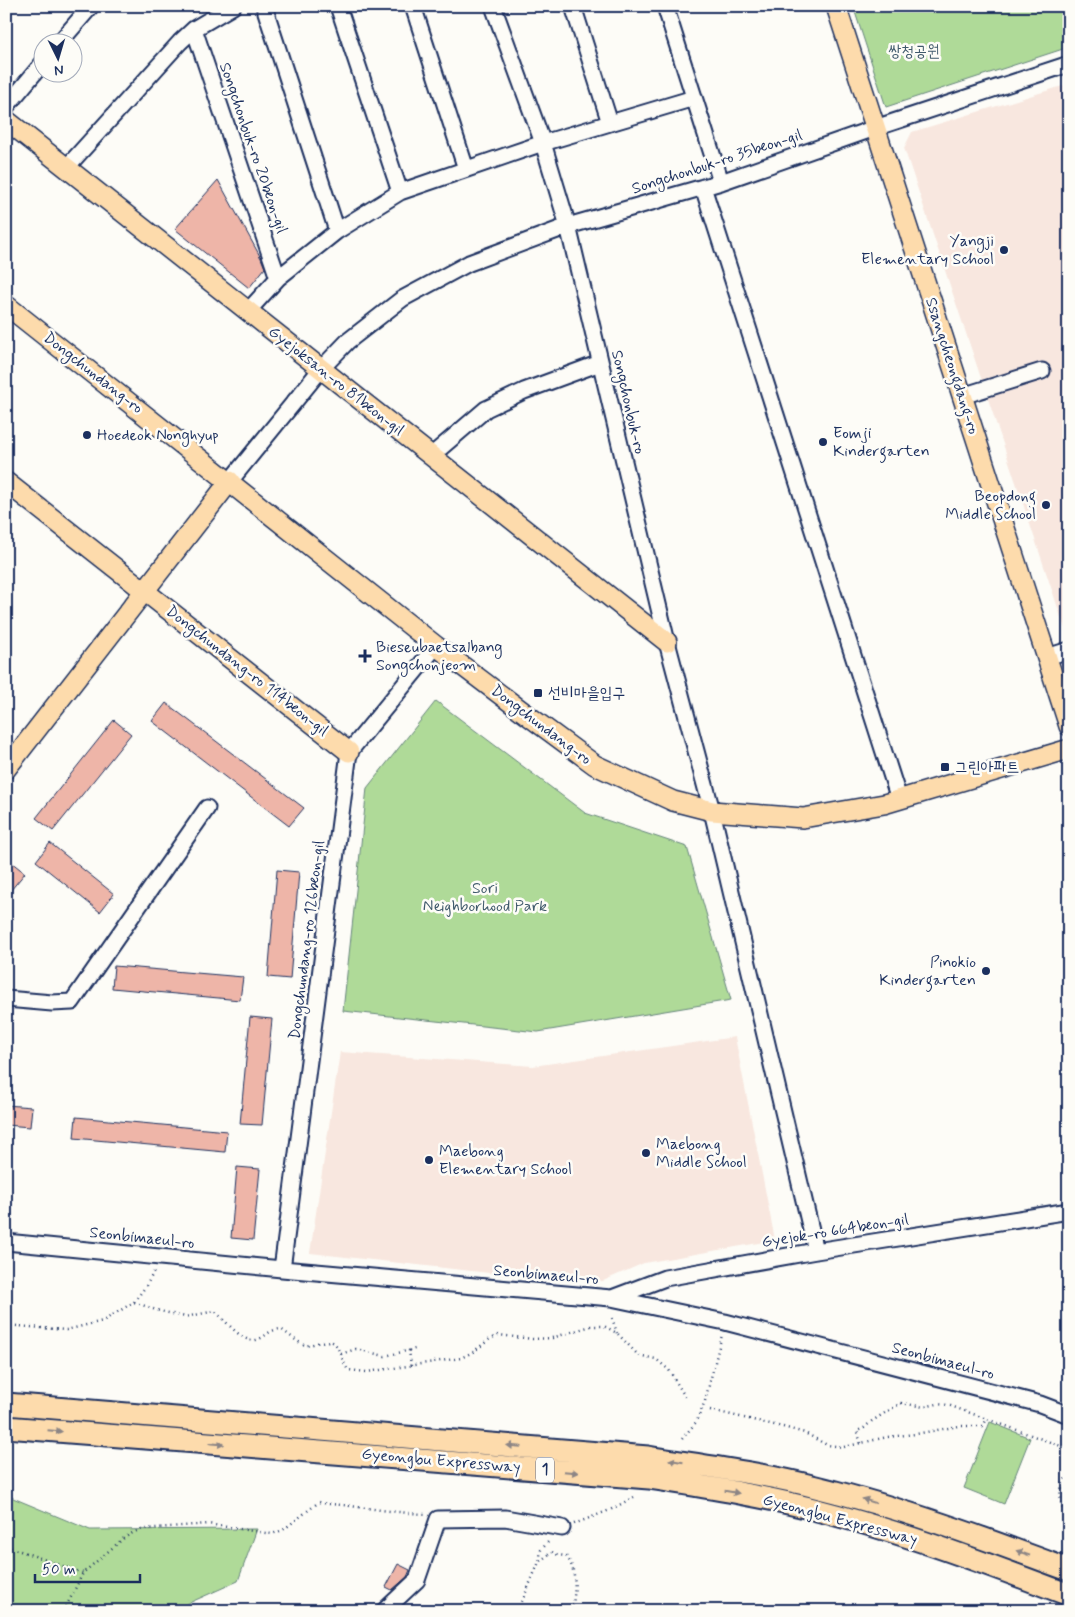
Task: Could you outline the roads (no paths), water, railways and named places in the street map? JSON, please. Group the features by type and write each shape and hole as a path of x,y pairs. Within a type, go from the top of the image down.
{"highway":[{"name":"Gyeongbu Expressway","path":"6,1404 648,1457 700,1465 760,1475 861,1499 966,1532 1069,1570"},
{"name":"Gyeongbu Expressway","path":"6,1427 649,1478 812,1508 962,1555 1069,1595"}],"main road":[{"name":"Ssangcheongdang-ro","path":"836,6 1069,726"},
{"name":"Gyejoksan-ro 81beon-gil","path":"6,120 666,642"},
{"name":"Dongchundang-ro","path":"6,305 436,646 595,765 672,801 712,811 743,815 803,818 884,804 1069,749"},
{"path":"6,768 230,481"},
{"name":"Dongchundang-ro 114beon-gil","path":"6,482 349,752"}],"street":[{"path":"69,32 91,6"},
{"path":"66,168 180,42 194,29 232,6"},
{"path":"264,6 337,231"},
{"path":"338,6 400,192"},
{"path":"414,6 466,169"},
{"name":"Songchonbuk-ro","path":"493,6 543,143 568,226 666,642 712,811 816,1251"},
{"path":"573,6 610,122"},
{"path":"664,6 721,182"},
{"name":"Songchonbuk-ro 20beon-gil","path":"194,29 278,278"},
{"name":"Songchonbuk-ro 35beon-gil","path":"230,481 321,369 348,341 402,299 469,264 568,226 721,182 875,128 1069,64"},
{"path":"6,107 32,76"},
{"path":"248,311 278,278 337,231 400,192 543,143 694,98"},
{"path":"703,187 899,799"},
{"path":"431,456 486,409 524,391 600,363"},
{"path":"962,396 1042,371"},
{"path":"349,752 436,646"},
{"path":"1046,657 1069,650"},
{"name":"Dongchundang-ro 126beon-gil","path":"282,1270 349,752"},
{"path":"6,999 52,1003 72,1002 207,808"},
{"name":"Gyejok-ro 664beon-gil","path":"611,1298 665,1278 816,1251 1069,1211"},
{"name":"Seonbimaeul-ro","path":"6,1242 282,1270 611,1298 725,1322 1040,1404 1069,1415"},
{"path":"384,1611 418,1580 438,1519 505,1518 562,1528"}],"place":[{"name":"Yangji Elementary School","path":"1004,250"},
{"name":"Hoedeok Nonghyup","path":"87,435"},
{"name":"Eomji Kindergarten","path":"823,442"},
{"name":"Beopdong Middle School","path":"1046,505"},
{"name":"Bieseubaetsalbang Songchonjeom","path":"365,656"},
{"name":"선비마을입구","path":"538,693"},
{"name":"그린아파트","path":"945,767"},
{"name":"Pinokio Kindergarten","path":"986,971"},
{"name":"Maebong Middle School","path":"646,1153"},
{"name":"Maebong Elementary School","path":"429,1160"}],"park label":[{"name":"쌍청공원","path":"914,51"},
{"name":"Sori Neighborhood Park","path":"485,897"}]}
